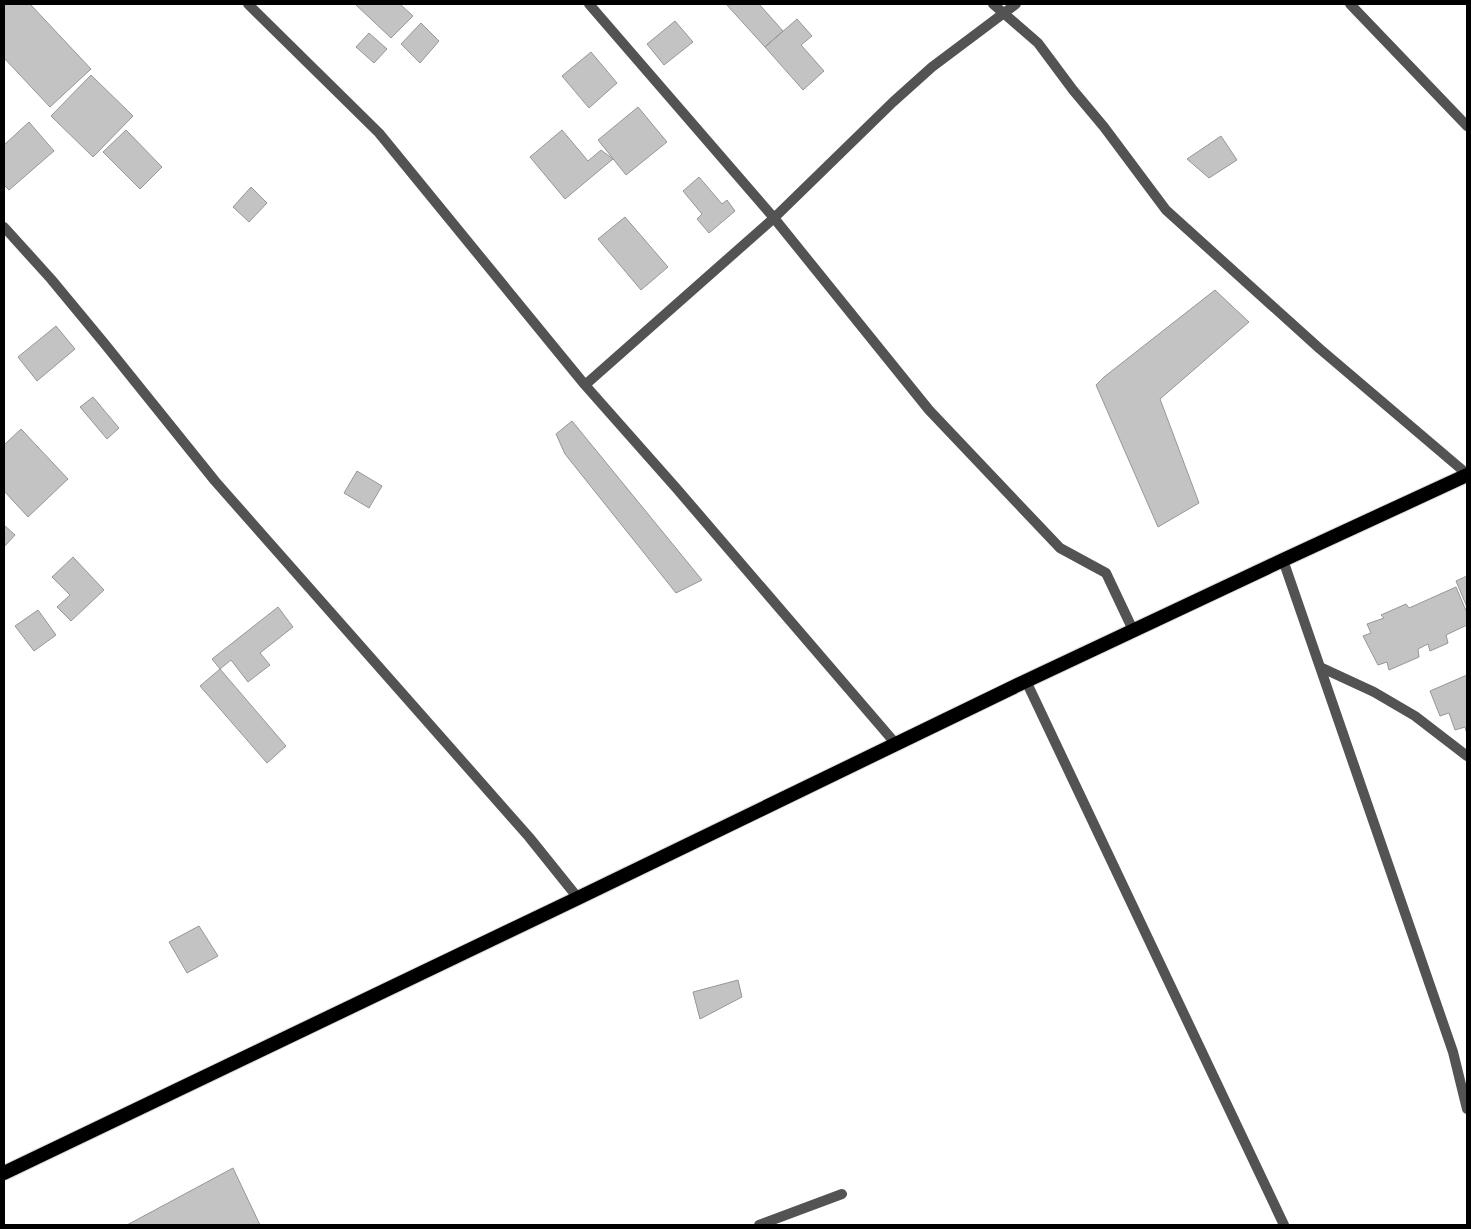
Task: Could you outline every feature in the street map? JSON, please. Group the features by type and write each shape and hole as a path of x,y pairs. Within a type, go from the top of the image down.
{"highway":[{"path":"4,1173 1026,681 1467,474"}],"street":[{"path":"248,4 379,134 585,385 896,744"},
{"path":"589,4 774,218 928,410 1060,548 1106,573 1133,630"},
{"path":"993,4 1038,43 1166,210 1320,349 1467,474"},
{"path":"585,385 774,218 893,102 932,67 1016,4"},
{"path":"1350,4 1467,126"},
{"path":"4,227 98,336 215,481 528,837 578,898"},
{"path":"1283,560 1453,1052 1467,1110"},
{"path":"1320,667 1374,692 1415,716 1467,756"},
{"path":"1026,681 1284,1225"},
{"path":"759,1225 842,1194"}],"building":[{"path":"4,4 30,4 91,69 50,107 4,58"},
{"path":"355,4 400,4 413,16 391,38"},
{"path":"726,4 759,4 783,31 765,47"},
{"path":"797,19 812,36 801,45 824,71 803,90 765,47"},
{"path":"675,21 693,42 664,65 647,44"},
{"path":"421,23 439,41 420,63 401,44"},
{"path":"369,33 387,49 374,63 356,47"},
{"path":"591,52 617,83 589,108 562,76"},
{"path":"91,75 133,116 93,157 51,116"},
{"path":"638,107 667,142 626,175 598,140"},
{"path":"29,122 54,151 9,190 4,185 4,145"},
{"path":"126,130 162,167 140,189 103,152"},
{"path":"562,130 588,161 601,150 613,159 565,199 530,157"},
{"path":"1221,136 1237,160 1209,178 1187,159"},
{"path":"699,177 722,204 727,200 735,211 709,233 697,219 702,214 683,191"},
{"path":"251,187 267,203 249,222 233,207"},
{"path":"625,217 668,267 641,290 598,239"},
{"path":"1215,290 1249,322 1160,399 1199,503 1158,527 1096,385"},
{"path":"56,326 75,349 37,381 18,357"},
{"path":"93,397 119,428 107,439 80,407"},
{"path":"572,421 702,580 676,593 565,454 556,434"},
{"path":"21,429 68,479 28,517 4,491 4,445"},
{"path":"357,471 382,486 369,508 344,493"},
{"path":"4,525 15,535 4,547"},
{"path":"73,557 104,590 71,621 57,607 70,595 52,577"},
{"path":"1467,576 1467,607 1456,581"},
{"path":"1456,587 1467,613 1467,625 1446,635 1448,643 1430,651 1428,644 1418,649 1419,657 1389,670 1387,662 1378,665 1363,636 1371,633 1367,624 1384,618 1381,615 1406,604 1409,608"},
{"path":"278,607 293,627 260,653 270,665 248,682 231,660 220,669 212,659"},
{"path":"38,610 56,635 34,651 15,626"},
{"path":"220,669 286,746 267,763 200,686"},
{"path":"1467,675 1467,734 1465,727 1455,730 1449,713 1440,716 1430,691"},
{"path":"199,926 218,956 187,973 169,942"},
{"path":"738,980 742,997 700,1019 693,992"},
{"path":"233,1168 260,1225 127,1225"}]}
